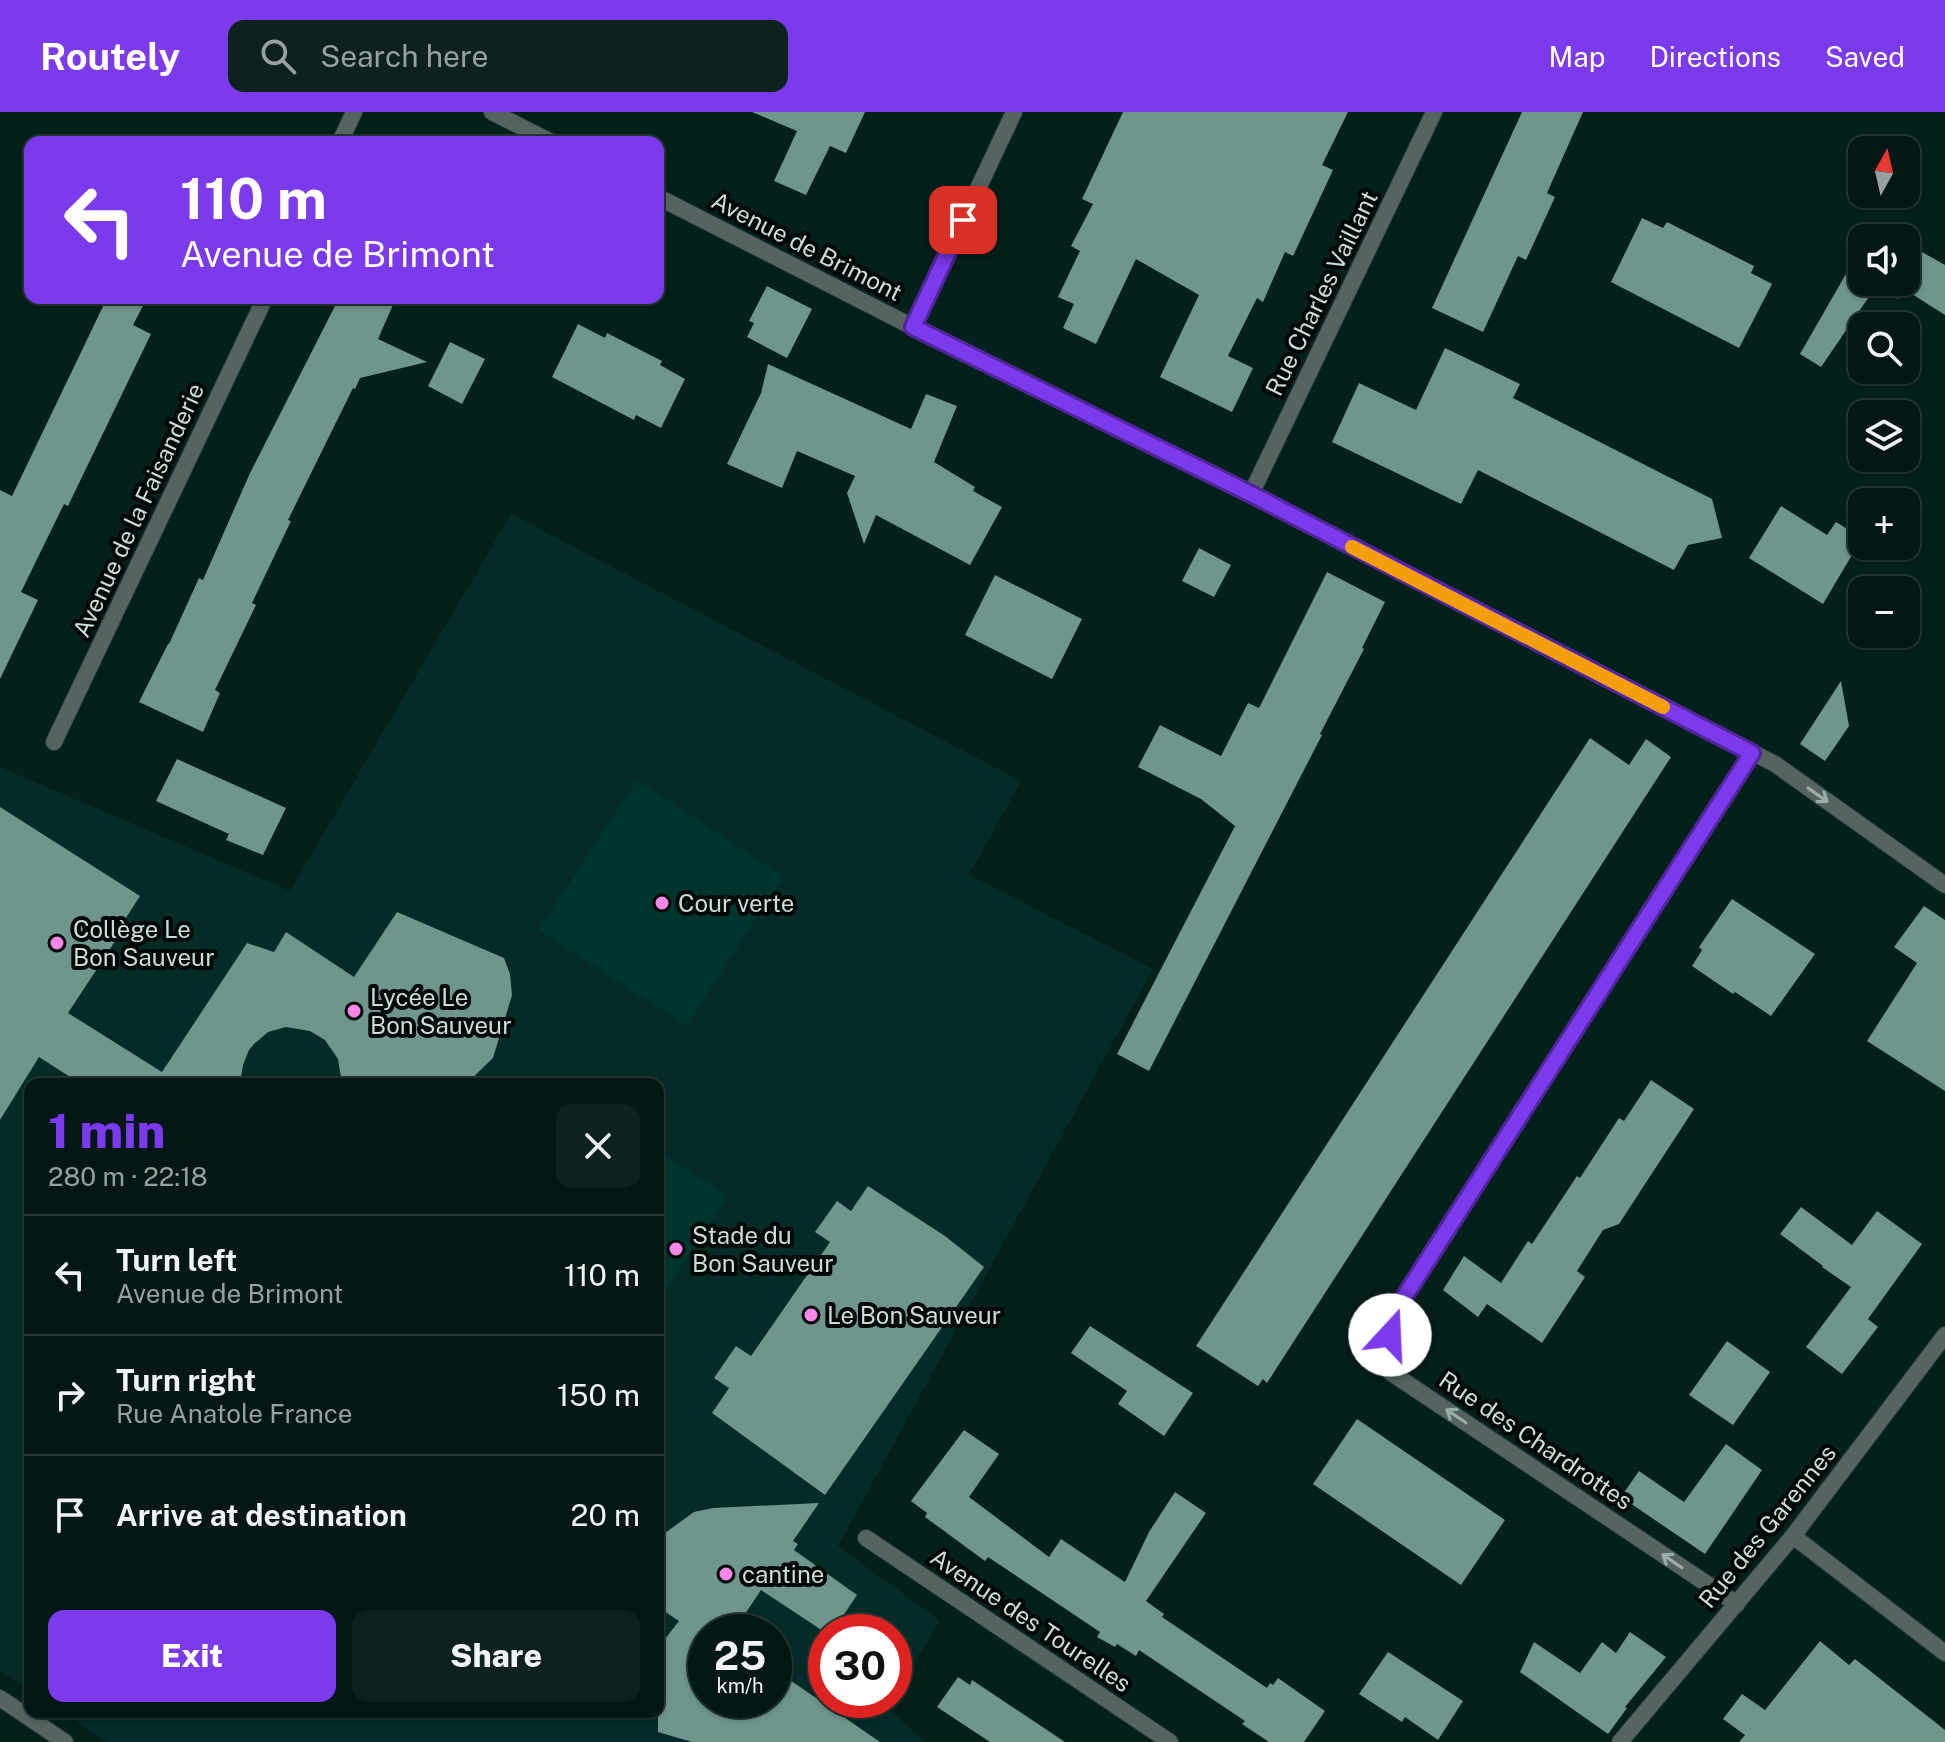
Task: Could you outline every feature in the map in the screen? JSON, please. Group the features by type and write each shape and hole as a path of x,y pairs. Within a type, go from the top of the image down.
{"street":[{"path":"343,136 354,112"},
{"path":"492,112 539,136"},
{"path":"913,327 1014,112"},
{"name":"Rue Charles Vaillant","path":"1251,494 1434,112"},
{"name":"Avenue de Brimont","path":"664,200 1251,494 1775,764 1945,885"},
{"name":"Avenue de la Faisanderie","path":"54,742 262,304"},
{"name":"Rue des Chardrottes","path":"1737,1604 1390,1372 1386,1352 1399,1305 1752,753"},
{"name":"Rue des Garennes","path":"1620,1742 1793,1536 1945,1335"},
{"path":"1793,1536 1945,1653"},
{"name":"Avenue des Tourelles","path":"866,1538 1170,1742"},
{"path":"0,1698 24,1714"},
{"path":"30,1718 65,1742"}],"shaded area":[{"name":"Le Bon Sauveur","path":"511,514 1021,781 969,875 1153,969 838,1546 940,1621 912,1666 912,1614 808,1614 808,1718 898,1718 926,1742 106,1742 71,1718 664,1718 664,1078 24,1078 24,1686 0,1670 0,767 290,891"},
{"name":"Cour verte","path":"637,780 784,876 686,1026 539,930"},
{"name":"Stade du Bon Sauveur","path":"664,1154 728,1196 664,1293"}],"building":[{"path":"752,112 865,112 846,153 830,146 806,195 774,181 797,131"},
{"path":"1123,112 1348,112 1322,165 1333,170 1293,256 1285,252 1263,302 1257,298 1228,356 1253,368 1232,412 1160,377 1199,295 1136,259 1096,344 1063,328 1074,304 1058,297 1080,251 1071,246 1093,204 1082,199"},
{"path":"1522,112 1583,112 1547,193 1555,197 1526,260 1518,256 1483,332 1432,308"},
{"path":"1642,218 1663,228 1667,222 1754,266 1751,273 1772,284 1739,348 1611,282"},
{"path":"1920,251 1945,265 1945,315 1915,296 1920,296"},
{"path":"1848,270 1848,296 1869,296 1859,312 1848,312 1848,327 1821,367 1800,354"},
{"path":"767,286 812,309 787,358 747,337 754,323 749,321"},
{"path":"104,304 144,304 133,325 151,334 68,506 64,504 21,592 38,600 0,679 0,490 12,496"},
{"path":"336,304 393,304 378,339 427,362 360,378 353,388 288,520 291,521 252,603 256,605 215,690 220,693 203,732 139,702 199,578 203,580 250,473"},
{"path":"578,324 605,338 607,333 662,361 660,365 685,379 661,428 636,415 634,420 552,377"},
{"path":"450,342 485,359 462,404 428,386"},
{"path":"1445,348 1520,384 1513,398 1712,499 1722,538 1688,545 1674,570 1478,470 1461,504 1332,442 1359,383 1416,410"},
{"path":"768,364 911,429 926,394 957,406 934,462 975,487 973,491 1002,507 970,565 876,515 864,544 847,493 855,476 797,451 782,488 727,464 761,393"},
{"path":"1781,506 1827,535 1836,522 1848,529 1849,560 1823,604 1749,558"},
{"path":"1199,548 1231,565 1214,597 1182,581"},
{"path":"1327,572 1385,602 1322,735 1149,1071 1117,1054 1235,826 1201,799 1138,767 1160,725 1221,756 1248,703 1259,708"},
{"path":"995,575 1082,619 1052,679 965,635"},
{"path":"1841,681 1849,726 1825,761 1800,744"},
{"path":"1590,738 1629,765 1646,739 1671,757 1267,1383 1263,1379 1258,1386 1196,1346"},
{"path":"177,759 286,808 263,855 226,840 229,834 156,801"},
{"path":"0,807 140,896 124,921 127,923 68,1013 162,1072 247,943 274,952 286,932 354,977 397,912 504,958 510,974 512,995 493,1058 472,1078 341,1078 338,1059 325,1040 310,1031 286,1027 268,1032 254,1044 243,1065 241,1078 72,1078 39,1057 0,1120"},
{"path":"1732,899 1815,954 1771,1016 1692,966 1702,950 1699,947"},
{"path":"1924,906 1945,920 1945,1091 1867,1041 1917,963 1894,947"},
{"path":"1651,1080 1694,1109 1619,1224 1603,1230 1577,1271 1585,1277 1542,1343 1487,1304 1478,1317 1443,1290 1464,1256 1501,1283 1528,1241 1532,1244 1619,1118 1624,1121"},
{"path":"868,1186 945,1236 984,1267 825,1495 712,1413 729,1388 714,1378 736,1346 751,1356 830,1242 815,1232 837,1201 851,1211"},
{"path":"1801,1207 1852,1245 1877,1211 1922,1244 1868,1319 1878,1327 1842,1374 1806,1347 1851,1287 1780,1234"},
{"path":"1090,1326 1193,1393 1164,1436 1118,1404 1127,1391 1071,1353"},
{"path":"1727,1341 1770,1372 1733,1425 1689,1395"},
{"path":"1357,1419 1505,1520 1461,1585 1313,1484"},
{"path":"964,1430 999,1454 969,1497 1049,1557 1061,1539 1125,1582 1149,1532 1175,1492 1206,1513 1146,1601 1164,1614 1162,1617 1267,1688 1278,1678 1325,1711 1304,1742 1269,1742 1242,1724 1245,1721 1139,1650 1136,1656 1117,1644 1115,1647 1097,1637 1100,1632 988,1557 985,1561 925,1517 927,1513 911,1501"},
{"path":"1726,1444 1762,1470 1705,1554 1621,1497 1639,1471 1684,1502"},
{"path":"819,1503 793,1541 798,1544 794,1550 857,1595 844,1614 808,1614 808,1621 761,1590 745,1614 688,1614 688,1718 792,1718 792,1681 808,1692 808,1718 845,1718 880,1742 692,1742 658,1732 658,1718 664,1718 664,1640 679,1621 664,1611 664,1534 694,1512 713,1508"},
{"path":"1630,1632 1666,1657 1625,1707 1608,1734 1520,1672 1534,1642 1580,1673 1602,1642 1616,1653"},
{"path":"1820,1641 1849,1665 1855,1659 1945,1730 1945,1742 1739,1742 1745,1735 1723,1719 1742,1694 1765,1710"},
{"path":"1388,1652 1463,1701 1438,1740 1405,1717 1402,1722 1359,1694"},
{"path":"958,1677 970,1685 972,1680 1065,1742 990,1742 937,1707"}],"slow traffic":[{"path":"1352,547 1663,707"}],"place":[{"name":"Cour verte","path":"662,903"},
{"name":"Collège Le Bon Sauveur","path":"57,943"},
{"name":"Lycée Le Bon Sauveur","path":"354,1011"},
{"name":"Stade du Bon Sauveur","path":"676,1249"},
{"name":"Le Bon Sauveur","path":"811,1315"},
{"name":"cantine","path":"726,1574"}],"route":[{"path":"963,220 913,327 1251,494 1752,753 1399,1305 1390,1335"}]}
